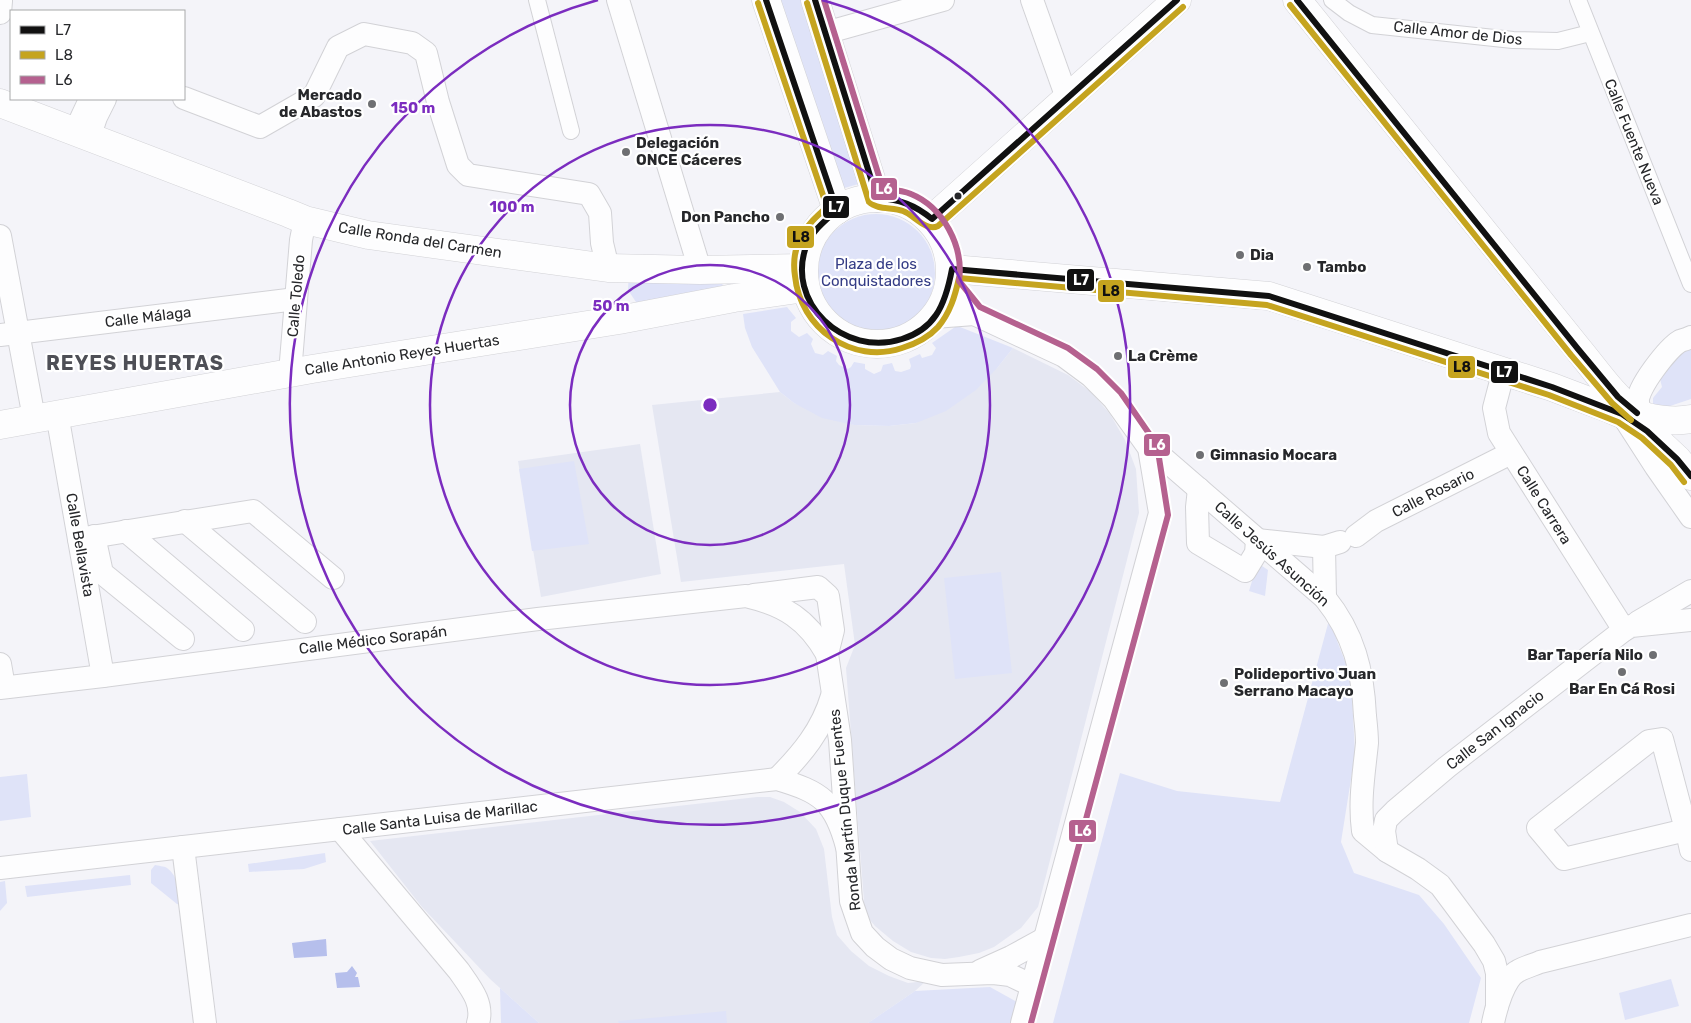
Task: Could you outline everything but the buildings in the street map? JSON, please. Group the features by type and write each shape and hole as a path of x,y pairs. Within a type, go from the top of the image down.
{"main road":[{"path":"766,0 837,210"},
{"path":"815,0 877,198"},
{"path":"932,219 1177,0"},
{"path":"1297,0 1572,342 1647,431 1691,475"},
{"name":"Calle Ronda del Carmen","path":"0,103 295,212 368,228 608,268 700,270 804,278"},
{"path":"865,198 877,198 893,198 908,202 932,219 940,231 951,260 951,276 945,299 934,317 925,326 909,336 890,343 872,344 854,341 823,322 812,305 804,278 807,244 815,232 837,210 865,198"},
{"path":"951,276 1269,296 1506,373 1661,420 1679,422 1691,419"},
{"name":"Calle Antonio Reyes Huertas","path":"0,425 290,373 619,320 734,298 804,278"},
{"path":"1691,443 1689,457 1691,475"}],"street":[{"path":"537,0 571,131"},
{"path":"618,0 700,270"},
{"path":"825,33 943,0"},
{"path":"1032,0 1066,98"},
{"name":"Calle Amor de Dios","path":"1332,0 1350,13 1372,24 1513,40 1558,41 1590,33"},
{"name":"Calle Fuente Nueva","path":"1578,0 1691,284"},
{"path":"185,98 260,127 314,96 338,47 364,34 412,43 426,53 438,102 458,165 468,175 590,194 600,213 602,243 608,268"},
{"path":"81,134 87,100"},
{"path":"81,134 96,117 104,100"},
{"name":"Calle Toledo","path":"290,373 301,240 295,212"},
{"name":"Calle Bellavista","path":"0,236 9,334 45,416 86,538 103,676"},
{"path":"951,276 974,314"},
{"name":"Calle Málaga","path":"9,334 296,299"},
{"path":"934,317 974,314 1064,356 1091,376 1114,399 1149,448 1160,513 1022,1023"},
{"path":"1691,338 1679,342 1670,350 1640,391 1637,401 1639,408 1629,409 1656,467 1691,517"},
{"name":"Calle Carrera","path":"1506,373 1500,385 1494,408 1499,433 1627,628"},
{"name":"Calle Jesús Asunción","path":"1149,448 1325,598 1339,615 1352,643 1364,690 1367,740 1360,813 1364,831 1387,851 1418,869 1440,885 1484,944"},
{"name":"Calle Rosario","path":"1340,542 1376,521 1511,454"},
{"path":"1199,489 1198,543 1245,571 1256,553 1257,540 1340,542 1325,598"},
{"path":"183,640 102,573 86,538 253,511 333,578"},
{"path":"185,522 305,622"},
{"path":"126,531 243,630"},
{"name":"Calle Médico Sorapán","path":"2,687 103,676 548,618 818,587 828,596"},
{"name":"Calle San Ignacio","path":"1387,851 1384,831 1386,820 1447,766 1627,628 1691,591"},
{"name":"Calle Médico Sorapán","path":"746,596 781,607 796,616 819,639 827,654"},
{"name":"Ronda Martín Duque Fuentes","path":"828,596 833,630 827,654 840,740 851,901 862,933 875,947 891,959 910,968 942,975 975,974 1012,957 1044,939"},
{"path":"1627,628 1691,620"},
{"path":"0,664 2,687"},
{"name":"Ronda Martín Duque Fuentes","path":"777,779 811,742 828,709 832,692"},
{"path":"1662,738 1688,840 1564,859 1538,828 1648,741 1662,738"},
{"name":"Calle Santa Luisa de Marillac","path":"0,868 777,779 812,792 826,803 838,819 847,847"},
{"path":"340,829 459,971 478,1001 480,1007 478,1023"},
{"path":"183,847 205,1023"},
{"path":"1495,1015 1510,977 1517,971 1533,965 1691,925"},
{"path":"1484,944 1502,959 1533,965"},
{"path":"1484,944 1494,961 1497,973 1495,1015"},
{"path":"975,974 993,973 1010,975 1032,986"}],"shaded area":[{"path":"1013,348 1068,375 1091,392 1110,414 1125,440 1136,469 1139,513 1038,907 1021,928 994,947 979,953 959,957 931,958 911,952 893,941 875,926 865,914 846,668 855,645 844,564 681,582 652,405 780,392 794,403 854,425 889,426 916,423 998,367"},
{"path":"640,444 661,574 541,597 518,461"},
{"path":"770,797 784,802 800,812 816,829 824,849 832,917 837,935 851,951 869,966 889,976 908,983 926,981 915,991 868,1023 539,1023 490,979 422,907 370,841"}],"green space":[{"path":"774,0 803,0 862,183 841,189"},
{"name":"Plaza de los Conquistadores","path":"876,214 887,215 909,224 925,240 934,262 934,284 925,306 909,322 887,331 876,332 865,331 843,322 827,306 818,284 817,273 818,262 827,240 843,224 865,215"},
{"path":"629,271 722,274 723,297 638,305 628,290"},
{"path":"787,307 796,318 791,322 791,331 799,337 807,333 813,339 811,344 815,353 823,355 828,351 837,356 836,361 839,365 848,369 854,362 865,364 865,369 874,374 881,371 883,365 892,363 895,371 901,372 910,369 909,359 920,354 922,358 932,355 936,348 932,343 955,327 960,327 1013,348 976,390 946,411 916,423 889,426 854,425 822,418 794,403 780,392 752,347 745,328 743,314"},
{"path":"1691,346 1691,399 1667,407 1653,404 1653,398 1662,387 1660,379 1673,358"},
{"path":"574,461 589,544 532,551 519,469"},
{"path":"1262,566 1268,570 1265,596 1249,591 1256,568"},
{"path":"1001,572 1012,673 955,679 944,578"},
{"path":"1329,620 1351,677 1355,754 1341,842 1354,873 1419,895 1444,924 1481,978 1469,1023 1053,1023 1120,773 1177,791 1280,802"},
{"path":"27,774 31,817 0,821 0,777"},
{"path":"325,853 326,862 304,869 249,872 248,864"},
{"path":"155,865 167,868 174,875 181,905 177,904 151,883 151,870"},
{"path":"130,875 131,885 27,897 25,886"},
{"path":"5,881 7,903 0,911 0,882"},
{"path":"1671,979 1679,1006 1625,1020 1619,993"},
{"path":"990,987 1017,1002 1011,1023 868,1023 915,991"},
{"path":"500,988 539,1023 501,1023"},
{"path":"726,1011 727,1023 619,1023 618,1021"}],"water":[{"path":"326,939 327,956 294,958 292,943"},
{"path":"352,966 357,973 355,977 358,977 360,987 337,988 335,973 347,972"}],"transit line":[{"name":"L7","path":"766,0 837,210 816,230 807,244 802,266 804,286 812,305 824,320 840,333 859,340 880,343 902,339 916,333 933,319 942,305 952,269 1269,296 1552,387 1622,414 1647,431 1677,459 1691,476"},
{"name":"L7","path":"815,0 877,198 906,204 932,219 1177,0"},
{"name":"L6","path":"824,0 883,189 911,194 933,208 949,229 954,242 960,268 959,281 980,307 1068,348 1097,369 1121,393 1157,445 1168,515 1031,1023"},
{"name":"L7","path":"1297,0 1578,349 1618,397 1637,413"},
{"name":"L8","path":"758,3 827,207 807,228 797,245 794,266 799,295 807,312 818,326 832,338 847,346 865,351 883,352 902,348 926,337 938,327 946,316 954,298 959,278 1267,305 1549,395 1618,422 1642,438 1671,465 1684,482"},
{"name":"L8","path":"807,3 869,202 872,205 903,211 929,227 938,226 1183,7"},
{"name":"L8","path":"1290,5 1571,355 1612,403 1631,420"}],"place":[{"name":"Mercado de Abastos","path":"372,104"},
{"name":"Delegación ONCE Cáceres","path":"626,152"},
{"name":"Don Pancho","path":"780,217"},
{"name":"Dia","path":"1240,255"},
{"name":"Tambo","path":"1307,267"},
{"name":"La Crème","path":"1118,356"},
{"name":"Gimnasio Mocara","path":"1200,455"},
{"name":"Bar Tapería Nilo","path":"1653,655"},
{"name":"Bar En Cá Rosi","path":"1622,672"},
{"name":"Polideportivo Juan Serrano Macayo","path":"1224,683"}],"district":[{"name":"REYES HUERTAS","path":"135,363"}]}
